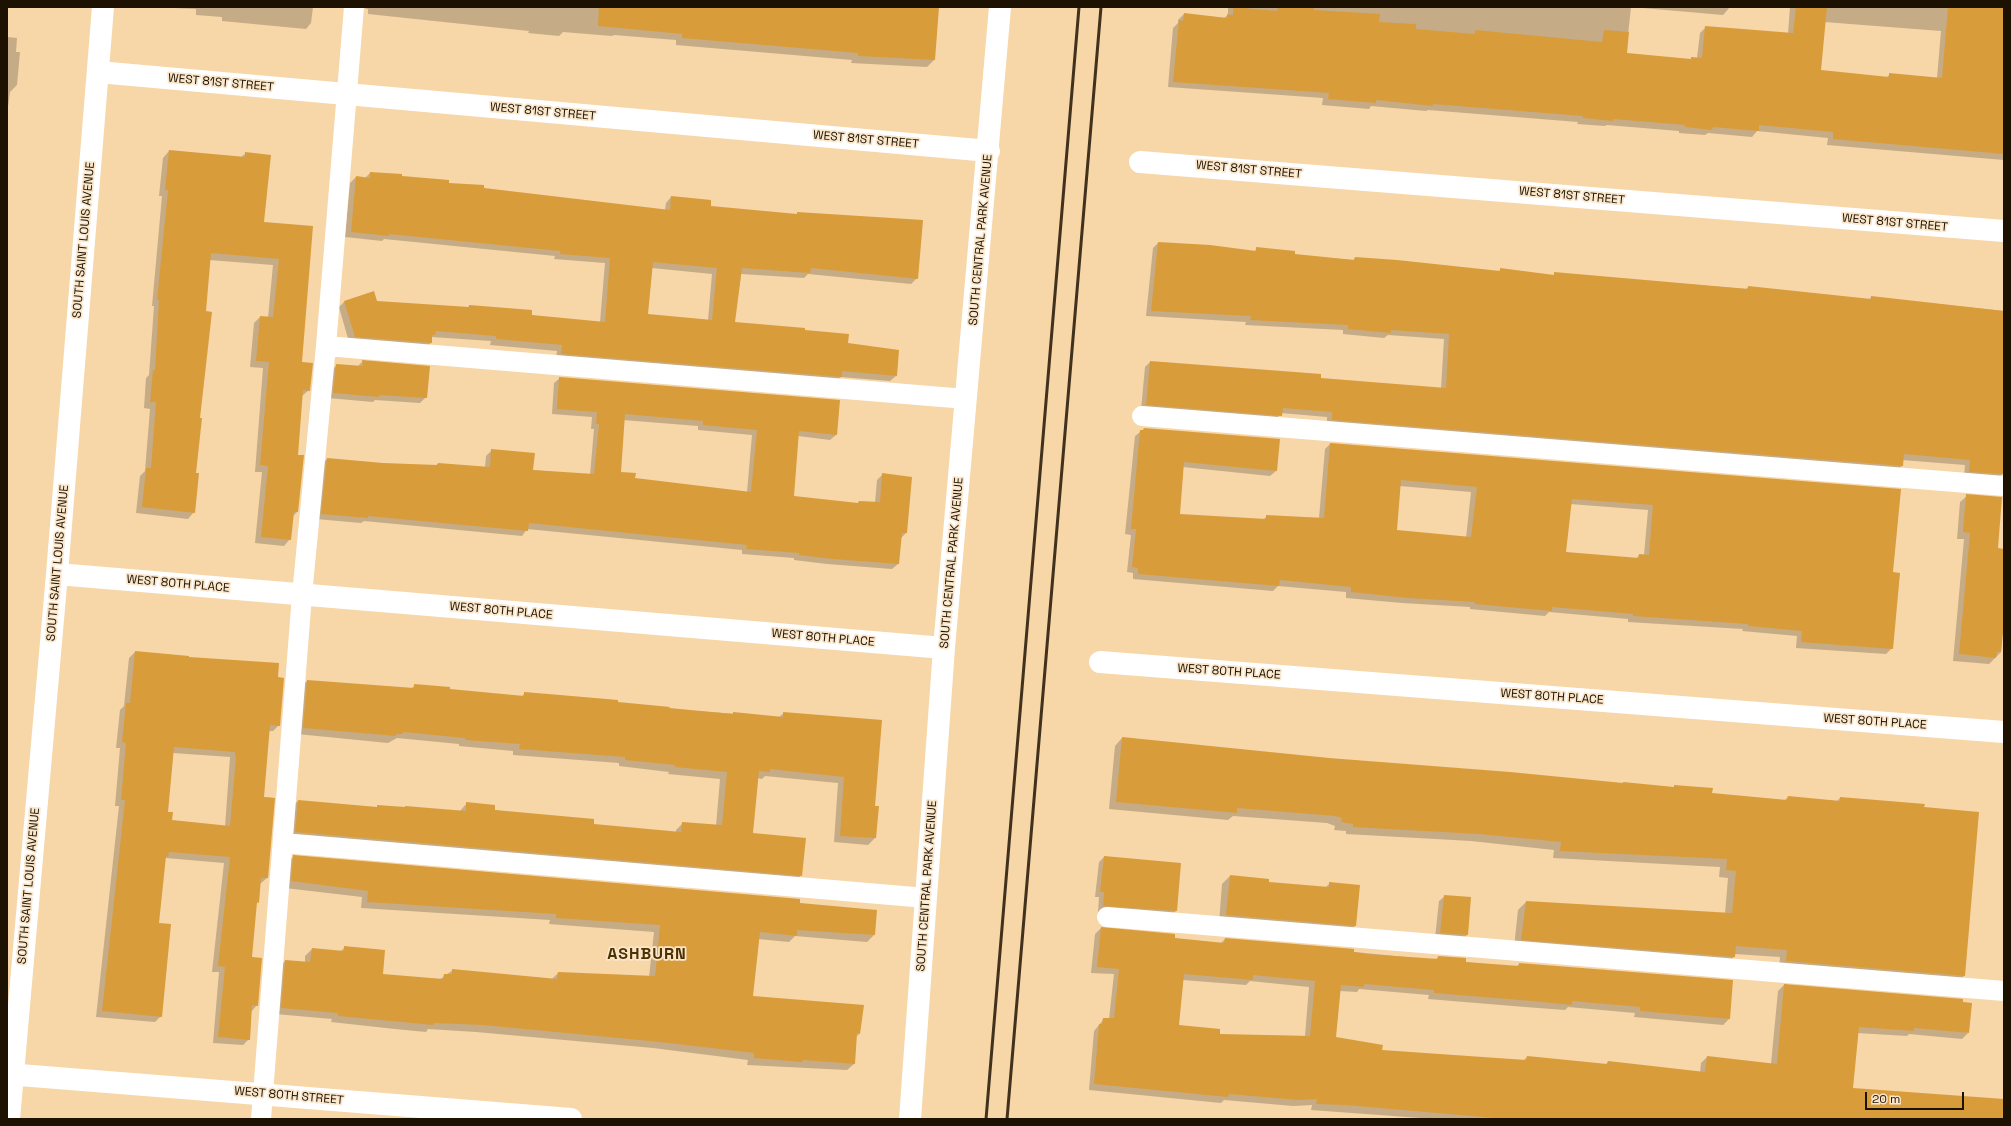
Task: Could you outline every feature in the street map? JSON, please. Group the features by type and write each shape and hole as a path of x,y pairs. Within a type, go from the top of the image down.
{"street":[{"name":"SOUTH SAINT LOUIS AVENUE","path":"9,1119 10,1074 57,574 103,7"},
{"name":"SOUTH CENTRAL PARK AVENUE","path":"910,1119 944,648 989,151 1000,7"},
{"name":"WEST 81ST STREET","path":"98,72 989,151"},
{"name":"WEST 81ST STREET","path":"1140,162 2004,231"},
{"name":"WEST 80TH PLACE","path":"57,574 944,648"},
{"name":"WEST 80TH PLACE","path":"1100,662 2004,732"},
{"name":"WEST 80TH STREET","path":"10,1074 263,1093 570,1119"}],"lane":[{"path":"261,1119 302,595 326,346 354,7"},
{"path":"326,346 966,399"},
{"path":"1142,416 2004,486"},
{"path":"283,843 926,898"},
{"path":"1107,917 2004,991"}],"building":[{"path":"599,7 939,7 935,60 858,56 858,53 682,38 682,34 598,26"},
{"path":"1233,7 1277,11 1278,7 1314,7 1314,10 1380,14 1379,22 1416,24 1416,29 1475,34 1475,30 1602,42 1604,30 1629,32 1627,53 1691,59 1691,57 1702,58 1705,26 1793,33 1796,7 1827,7 1821,70 1889,77 1889,73 1942,78 1948,7 2004,7 2004,154 1833,139 1833,132 1759,125 1759,131 1713,127 1712,130 1685,127 1685,125 1613,119 1613,121 1583,118 1583,116 1433,104 1433,106 1376,100 1376,103 1328,99 1329,93 1173,82 1179,20 1183,21 1184,13 1227,18 1227,14 1233,15"},
{"path":"169,150 245,157 245,152 271,155 264,222 313,226 302,362 313,363 310,391 303,390 298,455 304,455 298,512 294,512 291,540 261,537 268,466 260,465 269,362 256,361 260,316 273,317 279,259 211,253 206,311 212,312 200,418 202,418 196,473 199,473 195,513 142,507 146,468 151,468 156,402 150,402 153,370 155,370 159,300 157,300 168,190 165,190"},
{"path":"370,172 402,174 402,176 449,180 449,183 484,185 484,188 670,210 671,196 711,200 711,206 797,214 797,212 923,220 918,279 811,268 810,273 742,268 735,322 805,328 805,330 849,334 848,343 899,350 897,376 842,371 842,377 561,354 562,345 496,339 496,336 436,331 435,335 432,335 432,343 355,337 344,301 374,291 377,301 469,307 469,305 532,310 532,315 605,322 610,258 560,254 560,251 389,234 389,236 351,232 356,176 370,178","holes":["653,262 717,268 712,320 648,314"]},
{"path":"1158,242 1210,245 1256,251 1256,247 1295,251 1295,254 1354,260 1355,257 1500,271 1500,268 1554,275 1554,272 1748,289 1748,286 1871,299 1871,296 2004,311 2004,474 1969,472 1970,460 1904,454 1903,466 1332,420 1332,412 1283,408 1282,416 1146,405 1150,361 1321,374 1321,378 1446,388 1449,334 1391,330 1391,333 1348,329 1348,325 1250,320 1251,316 1151,311"},
{"path":"362,360 430,366 427,398 379,395 379,397 333,393 336,364 363,366"},
{"path":"559,377 840,400 837,435 799,431 794,496 858,503 859,501 880,502 882,473 912,477 907,533 902,533 899,564 833,559 799,555 799,553 746,549 747,545 529,523 528,531 368,516 368,518 321,514 327,458 383,463 437,465 438,463 490,467 491,449 535,453 533,470 594,474 599,424 596,424 597,412 557,409","holes":["625,414 703,421 703,425 757,430 751,492 635,478 636,473 621,472"]},
{"path":"1144,428 1280,439 1277,471 1184,462 1180,514 1266,519 1266,515 1324,518 1330,443 1901,489 1893,572 1900,573 1893,649 1801,642 1802,631 1748,626 1748,624 1633,616 1633,614 1552,607 1552,611 1475,604 1475,602 1408,598 1351,592 1351,587 1280,580 1279,586 1138,574 1138,568 1132,567 1136,529 1131,529 1140,430 1143,430","holes":["1401,480 1477,487 1471,537 1397,530","1572,499 1653,505 1649,555 1639,554 1639,558 1566,552"]},
{"path":"1966,494 2002,497 1998,548 2004,549 2004,623 2001,652 1997,652 1996,658 1959,654 1970,533 1963,532"},
{"path":"135,651 189,657 279,663 278,677 284,678 280,726 270,725 264,797 275,798 268,878 261,878 259,903 257,902 252,957 262,958 258,1006 252,1005 250,1040 218,1037 225,967 218,966 230,857 169,852 168,857 166,856 159,923 171,924 162,1017 102,1011 125,800 121,800 126,743 122,742 126,703 130,703","holes":["174,747 235,752 236,757 230,826 172,820 173,812 168,812"]},
{"path":"307,680 414,688 414,684 524,696 524,692 618,700 618,702 733,714 733,712 783,717 783,712 882,720 875,806 879,806 876,838 840,836 844,777 770,769 770,772 759,771 753,833 806,838 802,876 295,832 298,800 377,807 377,805 405,806 466,811 466,802 495,805 495,810 594,819 594,824 681,832 682,822 722,825 727,772 625,760 625,757 519,749 520,744 465,740 465,738 403,732 403,734 396,734 396,736 303,728"},
{"path":"1122,737 1329,758 1510,772 1674,787 1674,785 1713,788 1712,793 1787,800 1788,796 1840,801 1840,797 1925,804 1924,807 1979,812 1965,976 1786,961 1787,950 1736,946 1735,957 1521,940 1526,901 1732,913 1736,871 1726,870 1727,859 1560,851 1561,842 1479,834 1353,827 1353,824 1341,822 1342,818 1335,816 1237,808 1237,813 1116,802"},
{"path":"293,855 800,899 800,903 877,910 875,935 797,930 797,936 760,932 753,996 864,1005 860,1034 857,1033 855,1064 754,1058 754,1053 660,1042 483,1025 434,1023 433,1025 338,1016 338,1013 281,1008 285,960 310,962 312,948 344,951 344,946 385,950 383,974 443,979 444,974 452,974 452,969 557,979 558,972 655,976 660,925 556,918 556,914 367,902 368,891 291,881"},
{"path":"1104,856 1181,863 1177,911 1103,906 1104,892 1100,892"},
{"path":"1230,875 1269,879 1269,882 1329,887 1329,882 1360,885 1356,926 1226,915"},
{"path":"1444,895 1471,897 1468,935 1440,933"},
{"path":"1101,927 1175,934 1175,938 1224,943 1225,938 1354,949 1354,952 1367,954 1438,959 1438,956 1466,958 1466,962 1519,966 1519,963 1733,980 1730,1019 1640,1011 1640,1007 1572,1001 1572,1005 1434,993 1434,990 1364,984 1364,987 1341,985 1336,1037 1383,1045 1382,1050 1526,1060 1527,1056 1607,1064 1608,1061 1705,1072 1707,1056 1777,1064 1784,984 1963,999 1963,1002 1972,1003 1969,1033 1914,1028 1914,1031 1859,1027 1853,1088 2004,1099 2004,1119 1506,1119 1345,1105 1316,1104 1317,1099 1299,1100 1229,1094 1228,1097 1094,1084 1099,1024 1102,1024 1103,1018 1114,1018 1119,969 1097,967","holes":["1184,974 1253,980 1253,975 1315,981 1310,1036 1220,1034 1220,1029 1179,1025"]}],"railway":[{"path":"986,1119 1079,7"},
{"path":"1007,1119 1101,7"}],"district":[{"name":"ASHBURN","path":"647,955"}]}
